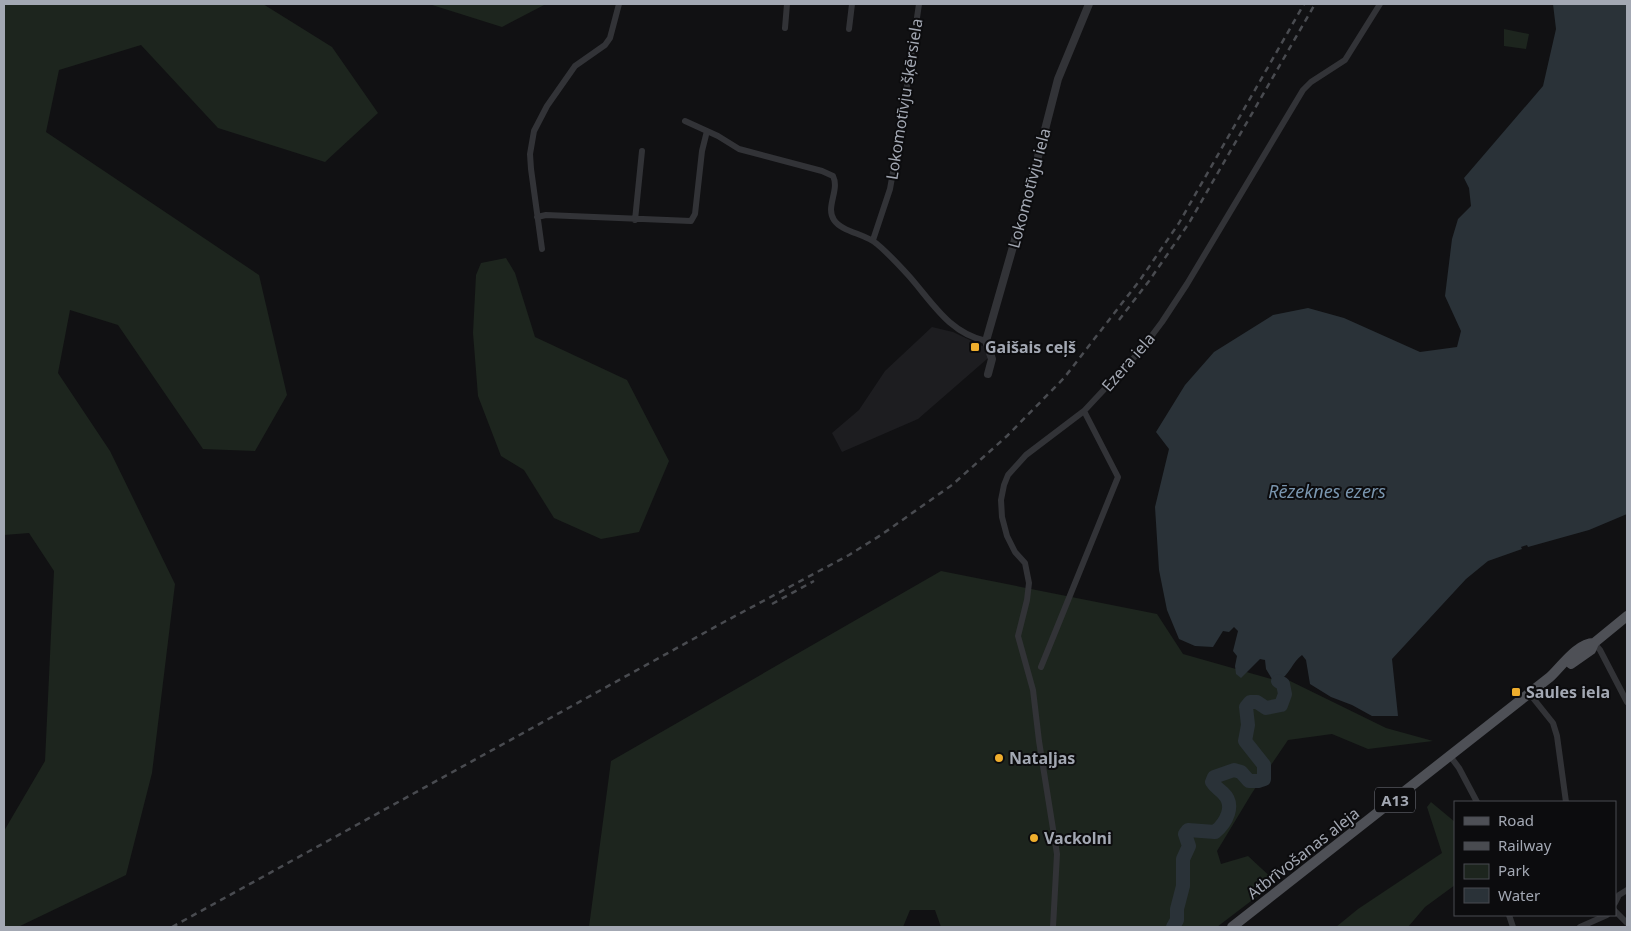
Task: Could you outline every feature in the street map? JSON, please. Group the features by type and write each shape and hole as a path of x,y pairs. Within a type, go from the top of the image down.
{"main road":[{"name":"Atbrīvošanas aleja","path":"1232,927 1557,671 1563,670 1591,650 1594,643 1627,616"}],"street":[{"path":"542,249 530,154 534,131 547,106 575,66 605,45 610,38 619,4"},
{"path":"785,28 786,4"},
{"path":"849,29 852,4"},
{"name":"Lokomotīvju šķērsiela","path":"873,240 888,195 901,127 918,4"},
{"name":"Lokomotīvju iela","path":"988,374 992,359 986,341 1026,202 1058,79 1089,4"},
{"name":"Ezera iela","path":"1053,927 1057,854 1033,690 1018,636 1029,583 1025,563 1015,552 1007,536 1002,517 1001,500 1004,485 1008,475 1026,455 1084,411 1141,350 1187,284 1303,90 1311,82 1345,60 1380,4"},
{"path":"686,121 739,149 833,176 836,182 831,210 832,219 841,226 873,240 891,256 947,321 971,336 986,341"},
{"path":"537,217 546,215 686,222 693,220 707,131"},
{"path":"635,220 642,151"},
{"path":"1041,667 1118,477 1084,411"},
{"path":"1594,643 1600,650 1627,702"},
{"path":"1529,693 1553,723 1557,736 1566,801"},
{"path":"1450,756 1459,768 1476,801"},
{"path":"1616,901 1619,895 1627,890"},
{"path":"1616,912 1627,923"},
{"path":"1580,927 1605,916"}],"shaded area":[{"path":"932,327 953,332 995,352 918,419 842,452 832,433 859,410 885,371"}],"green space":[{"path":"4,4 263,4 332,47 378,113 325,162 218,128 141,45 59,70 46,132 259,275 287,395 255,451 203,449 118,325 70,310 58,373 110,451 175,584 152,773 126,875 18,927 4,927 4,831 45,761 54,571 29,533 4,535"},
{"path":"429,4 546,4 502,27"},
{"path":"1504,29 1529,34 1526,49 1504,46"},
{"path":"506,258 515,273 535,337 627,380 669,461 639,532 601,539 554,518 524,470 501,456 478,396 473,333 476,275 481,263"},
{"path":"941,571 1157,614 1183,654 1278,681 1284,678 1386,728 1433,741 1368,749 1332,734 1288,740 1252,793 1217,851 1221,864 1248,856 1276,882 1217,927 941,927 935,910 910,910 903,927 589,927 611,761"},
{"path":"1431,802 1454,821 1454,886 1425,907 1408,927 1336,927 1358,909 1442,853 1427,807"}],"water":[{"name":"Rēzeknes ezers","path":"1553,4 1627,4 1627,514 1589,530 1528,547 1527,545 1521,547 1522,549 1488,561 1466,579 1392,659 1398,716 1372,716 1352,705 1331,697 1310,684 1306,660 1302,655 1278,681 1272,679 1266,669 1265,660 1260,659 1241,678 1236,674 1237,656 1233,651 1238,631 1234,627 1229,632 1223,631 1213,647 1195,646 1179,639 1167,610 1159,570 1155,507 1169,449 1156,432 1185,385 1214,352 1273,315 1308,308 1344,318 1420,352 1457,347 1461,331 1445,296 1452,239 1458,219 1471,206 1469,188 1464,178 1543,86 1556,29"}],"waterway":[{"path":"1173,927 1177,920 1177,909 1183,886 1183,859 1189,846 1185,834 1188,830 1215,832 1223,824 1228,814 1229,803 1223,793 1212,782 1214,777 1234,770 1241,772 1249,781 1264,779 1264,765 1245,741 1248,725 1246,707 1250,702 1257,702 1266,708 1281,705 1285,694 1283,684 1278,681"}],"railway":[{"path":"172,927 849,555 952,485 1007,436 1064,378 1140,280 1179,223 1304,4"},
{"path":"1119,320 1149,281 1189,223 1315,4"},
{"path":"772,604 814,581"}],"place":[{"name":"Gaišais ceļš","path":"975,347"},
{"name":"Saules iela","path":"1516,692"},
{"name":"Nataļjas","path":"999,758"},
{"name":"Vackolni","path":"1034,838"}]}
